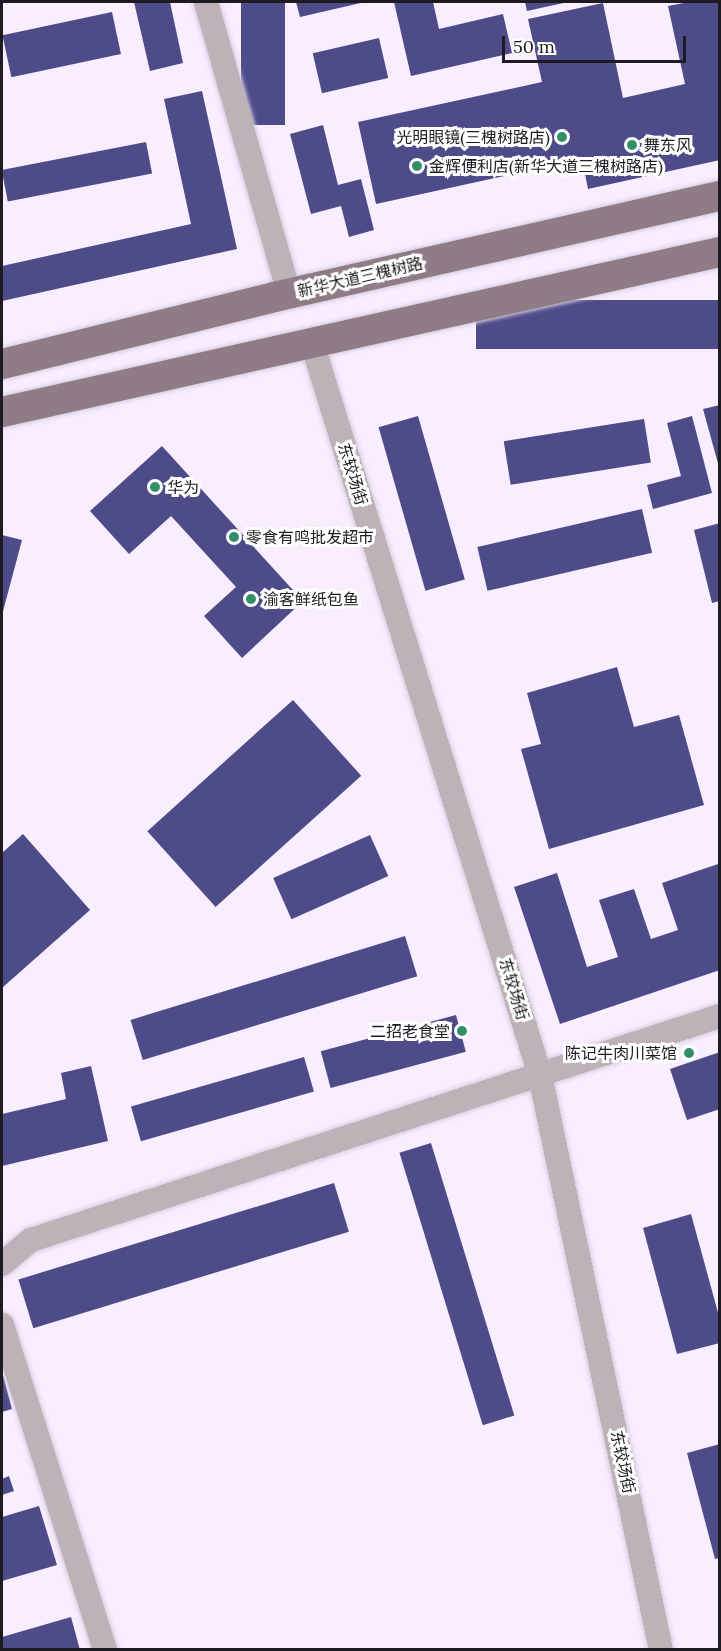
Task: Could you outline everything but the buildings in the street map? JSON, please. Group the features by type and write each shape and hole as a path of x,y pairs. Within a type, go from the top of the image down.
{"main road":[{"name":"新华大道三槐树路","path":"2,364 289,293 720,196"},
{"path":"2,412 720,252"}],"street":[{"path":"206,2 289,293"},
{"name":"东较场街","path":"312,342 540,1075 659,1649"},
{"path":"2,1264 31,1240 720,1016"},
{"path":"2,1325 105,1650"}],"place":[{"name":"光明眼镜(三槐树路店)","path":"562,137"},
{"name":"舞东风","path":"632,145"},
{"name":"金辉便利店(新华大道三槐树路店)","path":"417,166"},
{"name":"华为","path":"155,487"},
{"name":"零食有鸣批发超市","path":"234,537"},
{"name":"渝客鲜纸包鱼","path":"251,599"},
{"name":"二招老食堂","path":"462,1031"},
{"name":"陈记牛肉川菜馆","path":"689,1053"}]}
